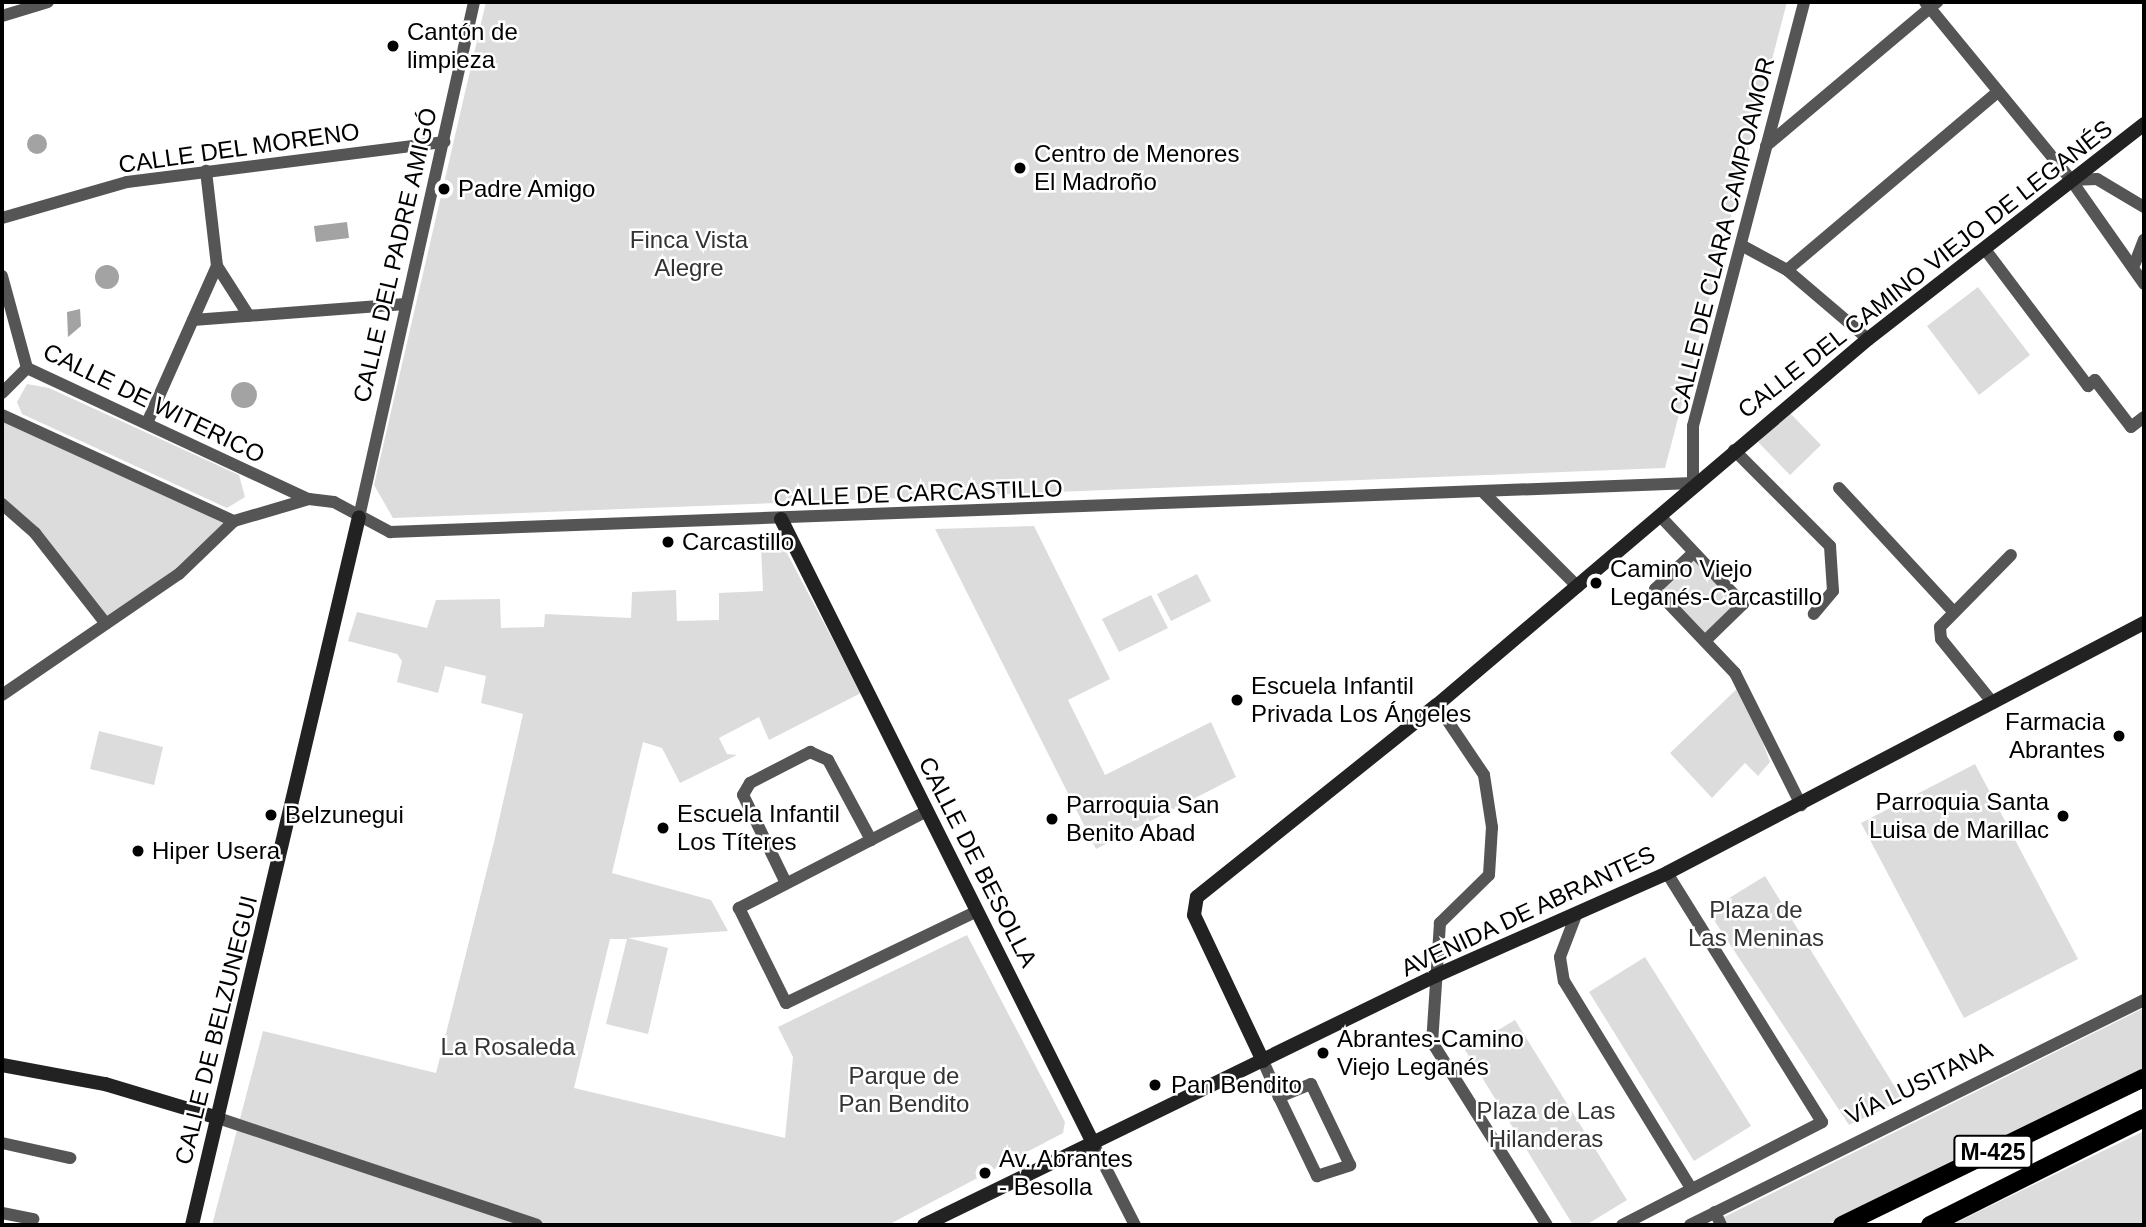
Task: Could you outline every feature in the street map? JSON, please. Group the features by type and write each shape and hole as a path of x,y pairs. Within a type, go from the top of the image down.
{"main road":[{"name":"M-425","path":"1842,1225 2144,1077"},
{"name":"M-425","path":"1930,1225 2144,1118"}],"street":[{"name":"CALLE DEL PADRE AMIGÓ","path":"359,517 404,304 444,142 474,2"},
{"name":"CALLE DE CLARA CAMPOAMOR","path":"1693,483 1693,426 1804,2"},
{"path":"2,16 39,3"},
{"path":"1766,146 1931,4 1998,92 2071,180 2134,263 2144,284"},
{"path":"1787,270 1998,92"},
{"name":"CALLE DEL CAMINO VIEJO DE LEGANÉS","path":"1279,1097 1311,1084 1350,1165 1317,1176 1279,1097 1194,915 1197,897 1437,705 1660,516 1693,483 1868,339 2144,124"},
{"name":"CALLE DEL MORENO","path":"2,218 127,182 444,142"},
{"path":"206,171 217,266 249,316"},
{"path":"2071,180 2097,179 2144,207"},
{"path":"2134,263 2144,240"},
{"path":"1741,245 1787,270 1868,339"},
{"path":"1984,248 2088,386 2095,380 2131,427 2144,417"},
{"path":"147,423 217,266"},
{"name":"CALLE DE WITERICO","path":"2,276 27,369 309,499"},
{"path":"193,320 404,304"},
{"path":"2,393 27,369"},
{"path":"2,415 234,521"},
{"name":"CALLE DEL CAMINO VIEJO DE LEGANÉS","path":"1734,450 1830,546 1833,591 1814,614"},
{"name":"CALLE DE CARCASTILLO","path":"309,499 334,502 390,532 1693,483"},
{"path":"1839,488 1952,610"},
{"path":"1483,492 1578,587"},
{"path":"2,695 179,574 234,521 309,499"},
{"path":"2,504 35,533 106,624"},
{"path":"1660,516 1743,604 1705,641"},
{"name":"CALLE DE BELZUNEGUI","path":"192,1225 359,517"},
{"name":"CALLE DE BESOLLA","path":"781,519 1135,1225"},
{"path":"1693,553 1655,589 1735,673 1801,805"},
{"path":"1993,703 1941,639 1952,610 2011,555"},
{"name":"AVENIDA DE ABRANTES","path":"924,1225 1094,1145 1435,976 1667,873 2144,623"},
{"path":"1437,705 1484,775 1492,827 1489,875 1440,923 1432,1042 1547,1225"},
{"path":"786,883 743,795 750,783 810,752 828,760 871,840"},
{"path":"927,811 739,908 786,1003 977,911"},
{"path":"1622,1225 1822,1122 1667,873"},
{"path":"1576,915 1560,957 1564,981 1691,1188"},
{"name":"VÍA LUSITANA","path":"1690,1225 2144,1000"},
{"path":"2,1065 105,1084 218,1118 537,1225"},
{"path":"2,1143 70,1158"},
{"path":"1715,1212 1721,1225"},
{"path":"2,1213 33,1219"}],"green space":[{"name":"Finca Vista Alegre","path":"486,2 1787,2 1665,468 393,518 374,485"},
{"path":"1978,287 2030,355 1979,395 1927,326"},
{"path":"27,384 49,388 239,475 245,497 227,508 22,414 17,402"},
{"path":"1789,412 1821,445 1790,475 1758,442"},
{"path":"2,415 234,521 179,574 106,624 2,504"},
{"path":"1034,526 1110,679 1068,700 1105,775 1211,722 1236,777 1096,849 935,529"},
{"name":"Parque de Pan Bendito","path":"780,540 861,693 769,740 759,717 719,738 727,754 737,755 680,783 662,748 643,742 612,873 711,900 728,931 628,938 668,948 648,1034 606,1024 627,939 610,939 574,1088 785,1138 793,1057 778,1027 967,935 1065,1122 1063,1133 888,1225 212,1225 263,1031 436,1073 494,842 523,714 481,703 486,676 445,666 438,693 397,682 402,661 397,654 348,641 357,612 427,628 436,600 500,599 501,628 544,627 545,614 631,618 632,592 676,590 677,621 719,620 719,593 763,591 761,548"},
{"path":"1693,553 1743,604 1705,641 1655,589"},
{"path":"1197,574 1211,601 1171,621 1157,594"},
{"path":"1151,595 1168,628 1119,652 1102,619"},
{"path":"1741,685 1770,762 1758,776 1745,763 1712,798 1670,753"},
{"path":"99,731 163,747 154,785 90,769"},
{"path":"1975,764 2078,959 1964,1018 1861,823"},
{"name":"Plaza de Las Meninas","path":"1765,876 1903,1100 1849,1125 1708,911"},
{"path":"1645,957 1751,1126 1694,1161 1589,992"},
{"path":"2144,1008 2144,1069 2137,1073 1826,1225 1721,1225 1718,1220"},
{"name":"Plaza de Las Hilanderas","path":"1515,1020 1627,1200 1586,1225 1573,1225 1465,1050"},
{"path":"2144,1131 2144,1225 1951,1225"}],"shaded area":[{"path":"37,134 44,137 47,144 44,151 37,154 30,151 27,144 30,137"},
{"path":"347,222 349,238 316,242 314,226"},
{"path":"107,265 115,269 119,277 115,285 107,289 99,285 95,277 99,269"},
{"path":"80,309 81,326 68,337 67,312"},
{"path":"244,382 253,386 257,395 253,404 244,408 235,404 231,395 235,386"}],"place":[{"name":"Cantón de limpieza","path":"393,46"},
{"name":"Centro de Menores El Madroño","path":"1020,168"},
{"name":"Padre Amigo","path":"444,189"},
{"name":"Carcastillo","path":"668,542"},
{"name":"Camino Viejo Leganés-Carcastillo","path":"1596,583"},
{"name":"Escuela Infantil Privada Los Ángeles","path":"1237,700"},
{"name":"Farmacia Abrantes","path":"2119,736"},
{"name":"Belzunegui","path":"271,815"},
{"name":"Parroquia Santa Luisa de Marillac","path":"2063,816"},
{"name":"Parroquia San Benito Abad","path":"1052,819"},
{"name":"Escuela Infantil Los Títeres","path":"663,828"},
{"name":"Hiper Usera","path":"138,851"},
{"name":"Abrantes-Camino Viejo Leganés","path":"1323,1053"},
{"name":"Pan Bendito","path":"1155,1085"},
{"name":"Av. Abrantes - Besolla","path":"985,1173"}],"park label":[{"name":"La Rosaleda","path":"508,1047"}]}
